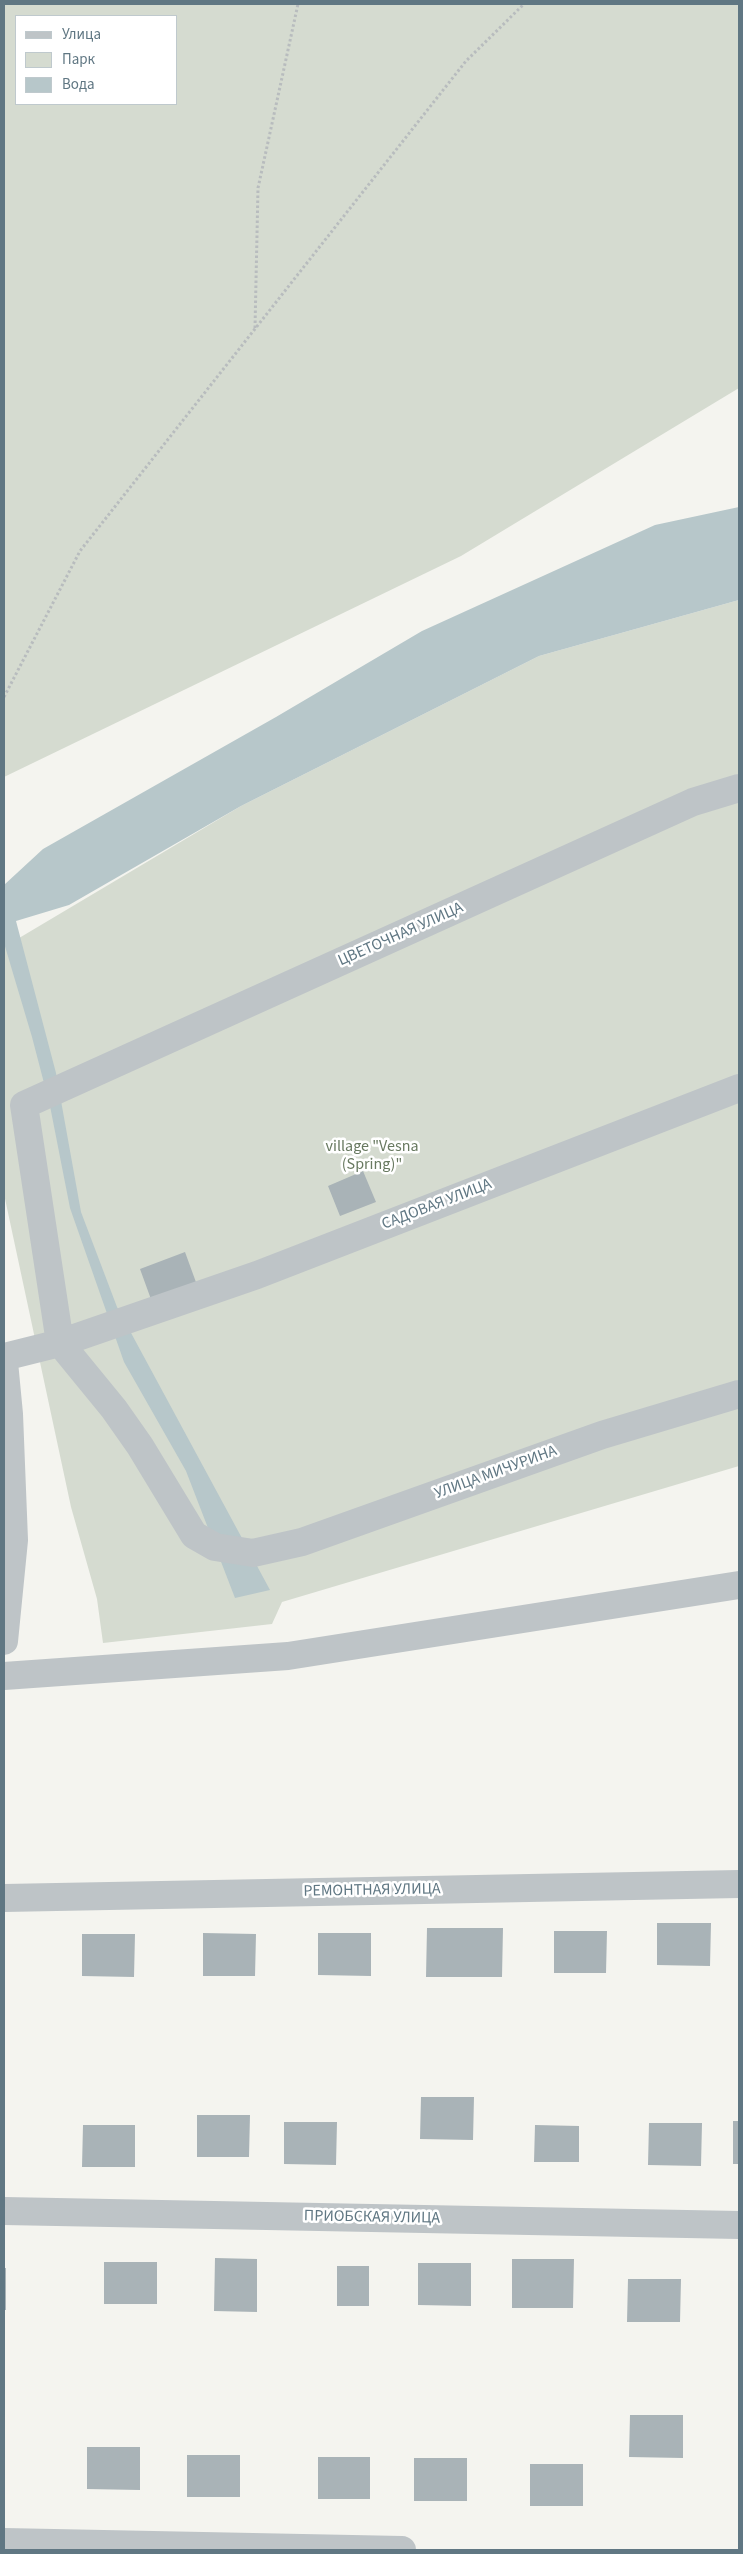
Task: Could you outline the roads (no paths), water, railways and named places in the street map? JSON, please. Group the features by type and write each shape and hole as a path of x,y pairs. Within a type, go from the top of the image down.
{"street":[{"name":"ЦВЕТОЧНАЯ УЛИЦА","path":"60,1343 24,1106 693,802 739,788"},
{"name":"САДОВАЯ УЛИЦА","path":"4,1358 60,1343 257,1275 739,1088"},
{"name":"УЛИЦА МИЧУРИНА","path":"60,1343 114,1409 140,1446 194,1536 215,1547 252,1553 302,1542 602,1435 739,1394"},
{"path":"4,1362 9,1414 9,1525 14,1540 4,1641"},
{"path":"4,1676 288,1656 739,1586"},
{"name":"РЕМОНТНАЯ УЛИЦА","path":"4,1898 739,1884"},
{"name":"ПРИОБСКАЯ УЛИЦА","path":"4,2211 739,2225"},
{"path":"4,2542 402,2550"}],"water":[{"path":"739,507 739,600 539,656 241,806 69,905 16,921 56,1073 81,1212 117,1307 270,1590 235,1598 186,1471 124,1362 70,1208 50,1106 4,943 4,885 43,849 276,717 422,631 655,525"}],"park label":[{"name":"village \"Vesna (Spring)\"","path":"372,1156"}]}
